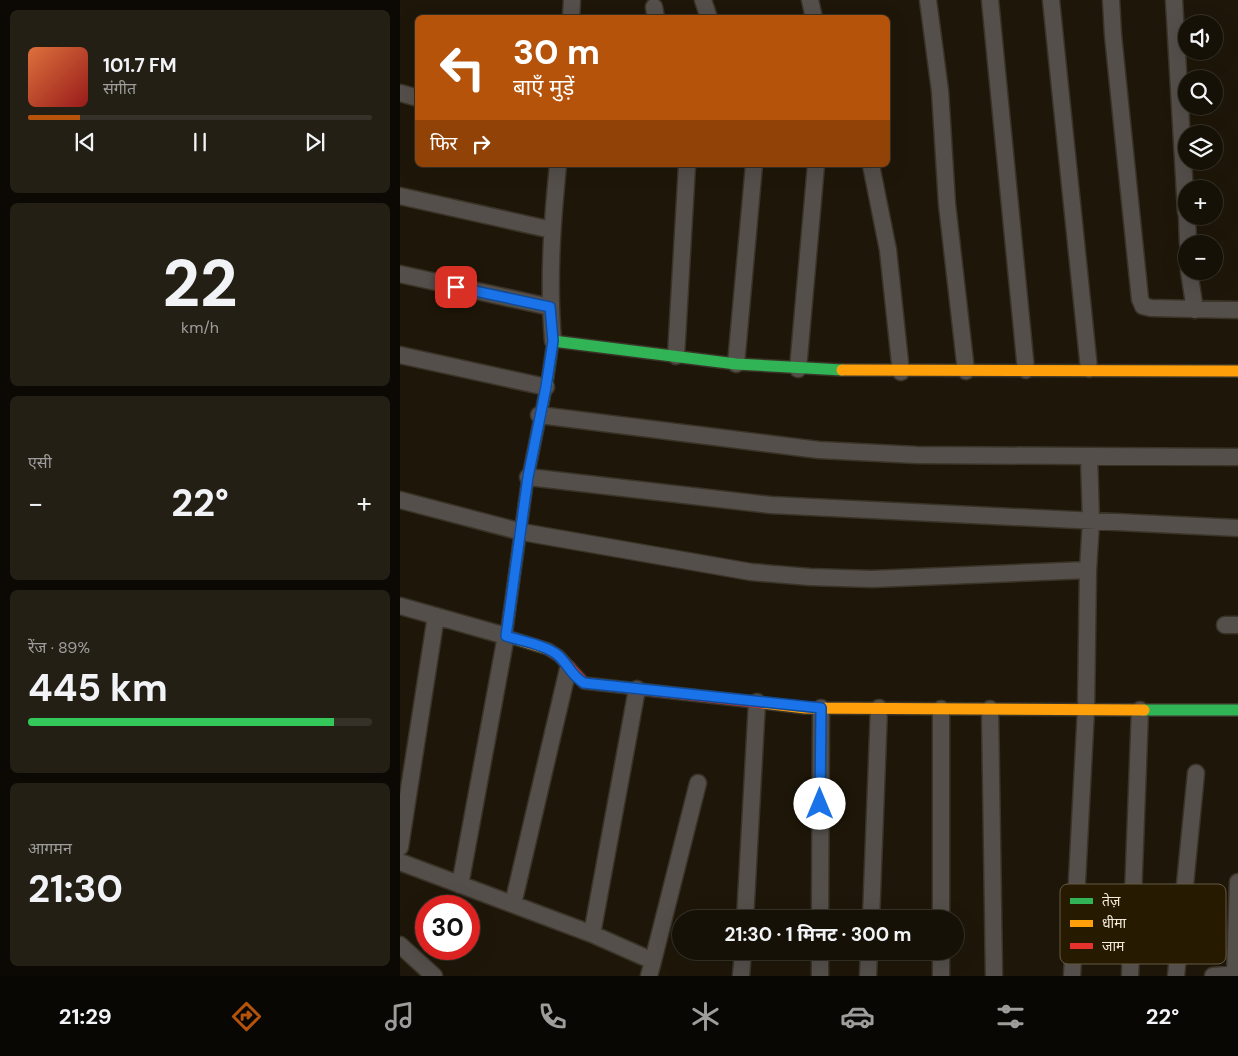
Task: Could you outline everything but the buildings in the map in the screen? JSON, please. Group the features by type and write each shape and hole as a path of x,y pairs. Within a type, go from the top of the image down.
{"street":[{"path":"571,15 572,0"},
{"path":"703,0 708,15"},
{"path":"810,0 813,15"},
{"path":"928,0 940,92 947,204 966,371"},
{"path":"990,0 1026,370"},
{"path":"1051,0 1089,369"},
{"path":"1111,0 1112,35 1140,299 1143,306 1151,308 1238,310"},
{"path":"1174,0 1184,180"},
{"path":"400,93 415,97"},
{"path":"460,884 506,636 522,532 528,477 553,341 550,307 552,230 558,167"},
{"path":"676,356 687,167"},
{"path":"736,364 754,167"},
{"path":"798,369 816,167"},
{"path":"870,167 888,250 901,372"},
{"path":"400,196 552,230"},
{"path":"400,274 550,307"},
{"path":"1190,280 1195,310"},
{"path":"553,341 736,364 798,369 901,372 1089,369 1238,371"},
{"path":"400,355 546,387"},
{"path":"539,415 819,450 917,455 1238,457"},
{"path":"1077,884 1086,709 1088,570 1092,521 1089,456"},
{"path":"528,477 771,505 1238,528"},
{"path":"400,500 522,532 751,572 810,577 872,578 1088,570"},
{"path":"400,606 506,636 554,652 574,677 584,683 821,708 1238,710"},
{"path":"400,847 436,616"},
{"path":"513,904 568,669"},
{"path":"592,934 637,689"},
{"path":"745,910 757,702"},
{"path":"820,910 821,708"},
{"path":"871,910 879,708"},
{"path":"941,709 941,910"},
{"path":"990,709 994,976"},
{"path":"1133,884 1140,710"},
{"path":"1185,884 1196,773"},
{"path":"400,862 592,934 651,968 698,783"},
{"path":"1213,976 1236,975 1238,882"},
{"path":"400,945 428,974"},
{"path":"741,976 742,960"},
{"path":"820,960 820,976"},
{"path":"868,976 869,960"},
{"path":"941,960 941,976"}],"traffic: fast":[{"path":"547,383 553,341 736,364 842,370"},
{"path":"1144,710 1238,710"}],"traffic: slow":[{"path":"842,370 1238,371"},
{"path":"547,383 528,477 506,636 548,649"},
{"path":"763,703 805,708 1144,710"}],"traffic: jam":[{"path":"548,649 559,656 584,683 763,703"}],"route":[{"path":"456,287 550,307 553,341 528,477 522,532 506,636 554,652 562,659 574,677 584,683 805,708 821,708 820,804"}]}
